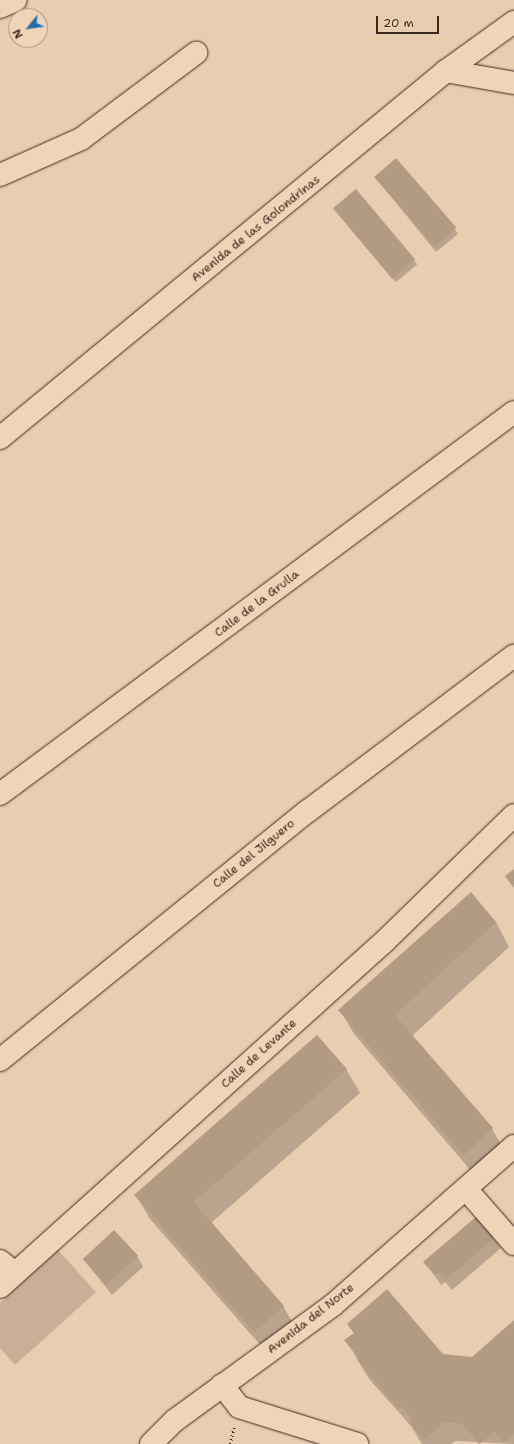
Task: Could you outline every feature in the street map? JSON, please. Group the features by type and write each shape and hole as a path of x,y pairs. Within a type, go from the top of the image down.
{"street":[{"path":"0,7 16,0"},
{"name":"Avenida de las Golondrinas","path":"0,438 446,72 514,22"},
{"path":"0,175 82,139 196,53"},
{"path":"446,72 514,83"},
{"name":"Calle de la Grulla","path":"0,794 514,412"},
{"name":"Calle del Jilguero","path":"0,1060 308,810 514,656"},
{"name":"Calle de Levante","path":"5,1273 385,941 514,815"},
{"name":"Avenida del Norte","path":"151,1444 174,1421 333,1305 514,1146"},
{"path":"466,1189 514,1244"},
{"path":"222,1385 239,1407 357,1444"}],"shaded area":[{"path":"58,1250 96,1292 15,1365 0,1348 0,1303"}],"building":[{"path":"396,158 456,227 434,246 374,177"},
{"path":"356,189 415,259 392,279 333,208"},
{"path":"514,869 514,888 505,876"},
{"path":"471,892 496,922 395,1015 493,1128 464,1155 338,1010"},
{"path":"317,1035 347,1069 194,1202 284,1306 254,1332 134,1195"},
{"path":"477,1216 495,1237 446,1280 439,1272 435,1275 423,1262"},
{"path":"114,1230 138,1256 106,1285 83,1259"},
{"path":"387,1289 443,1354 472,1357 514,1320 514,1434 504,1442 495,1432 479,1444 463,1424 444,1422 424,1440 409,1423 412,1419 402,1406 399,1409 357,1360 359,1358 344,1340 354,1333 347,1324"}]}
